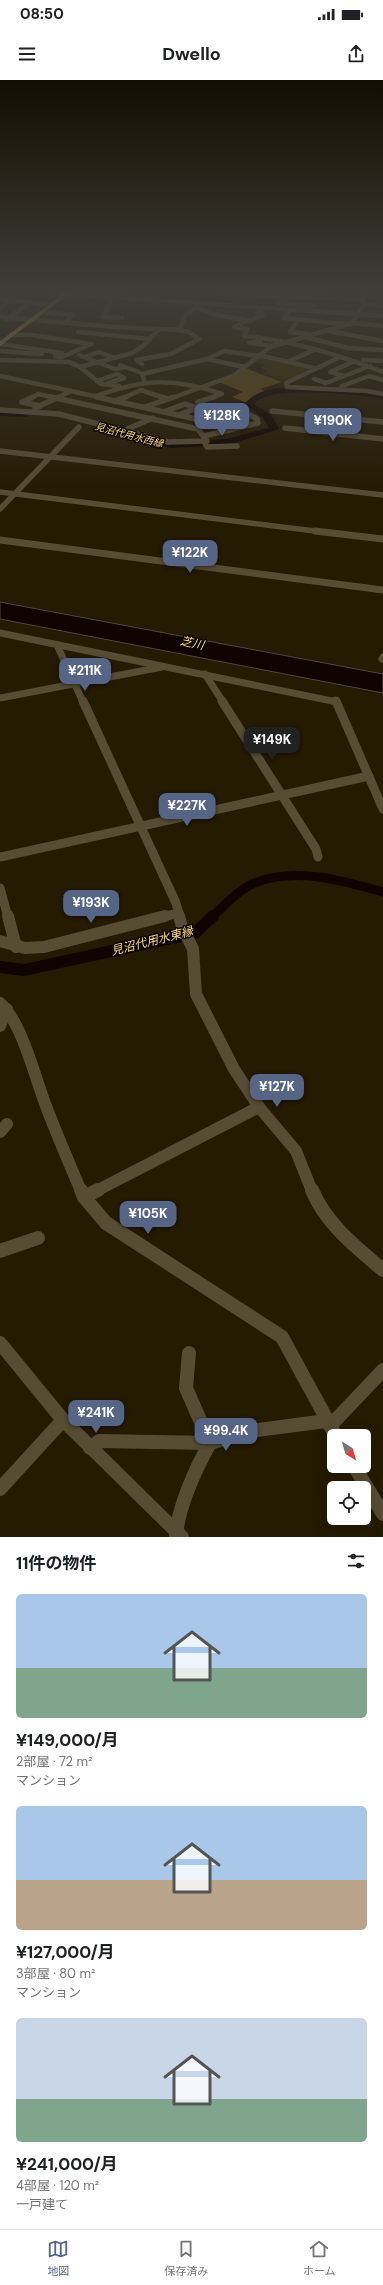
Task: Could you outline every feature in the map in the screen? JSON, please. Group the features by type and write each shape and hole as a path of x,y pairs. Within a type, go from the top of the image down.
{"street":[{"path":"91,359 115,369 125,367"},
{"path":"80,367 111,359"},
{"path":"142,359 136,360 142,364"},
{"path":"144,380 142,374 208,359 244,367"},
{"path":"145,407 235,375 255,359"},
{"path":"273,359 314,368"},
{"path":"287,362 294,359"},
{"path":"336,359 314,368 286,383 287,387 367,390 383,394"},
{"path":"343,359 370,366 383,372"},
{"path":"0,360 63,361 80,367 102,384 119,386"},
{"path":"108,360 139,372"},
{"path":"344,376 330,372 353,361 383,361"},
{"path":"314,379 326,382 370,366"},
{"path":"167,369 172,376"},
{"path":"152,372 153,380"},
{"path":"304,373 318,377 306,383 304,388"},
{"path":"97,381 117,374 124,378 102,384"},
{"path":"0,376 181,414 236,428"},
{"path":"96,396 119,386 144,380 153,380 172,376 222,394 198,402"},
{"path":"340,390 342,386 369,376 383,381"},
{"path":"377,384 383,381"},
{"path":"367,390 372,387"},
{"path":"80,418 100,410 116,400 141,390 168,399"},
{"path":"28,411 72,391"},
{"path":"40,406 22,402 38,394 58,398 100,410 198,429 205,442"},
{"path":"125,430 151,419 164,411 185,404 197,408 181,414"},
{"path":"205,442 236,428 258,423 257,419 240,409 213,422"},
{"path":"0,410 59,414 80,418 168,442 205,442 237,446"},
{"path":"272,411 383,422"},
{"path":"0,508 79,427"},
{"path":"285,428 383,439"},
{"path":"0,451 383,494"},
{"path":"0,492 383,539"},
{"path":"0,540 383,590"},
{"path":"0,633 337,701 383,809"},
{"path":"57,644 179,913 184,930 193,949 196,994 234,1069 259,1107 296,1151 313,1193 328,1219 345,1238 383,1270"},
{"path":"0,698 167,666"},
{"path":"205,674 316,849 318,857"},
{"path":"0,857 369,776"},
{"path":"0,888 16,947"},
{"path":"0,941 16,947 44,947 179,913"},
{"path":"0,1026 4,1006"},
{"path":"4,1006 15,1022 46,1107 84,1197 106,1223 282,1337 331,1428"},
{"path":"84,1197 259,1107"},
{"path":"0,1251 38,1238"},
{"path":"0,1342 63,1420 178,1536"},
{"path":"189,1353 186,1388 210,1443"},
{"path":"90,1448 99,1441 210,1443 250,1430 331,1428 383,1370"},
{"path":"0,1489 63,1420"},
{"path":"178,1536 177,1521 202,1457 210,1443"},
{"path":"358,1473 383,1514"}],"shaded area":[{"path":"257,359 273,359 310,368 285,381 262,373 268,371 260,368 265,365 253,362"},
{"path":"245,368 282,382 260,389 267,392 245,402 232,397 243,392 219,382"}],"water":[{"name":"芝川","path":"0,602 383,674 383,693 0,619"}],"waterway":[{"name":"見沼代用水西縁","path":"96,426 171,445 226,442 272,430 274,428 273,424 267,417 249,404 255,397 269,392 310,390 355,392 383,396"},
{"name":"見沼代用水西縁","path":"0,413 26,414"},
{"name":"見沼代用水東縁","path":"212,917 245,888 257,882 273,878 288,876 320,877 383,892"},
{"name":"見沼代用水東縁","path":"0,967 24,970 195,933 213,916"}]}
